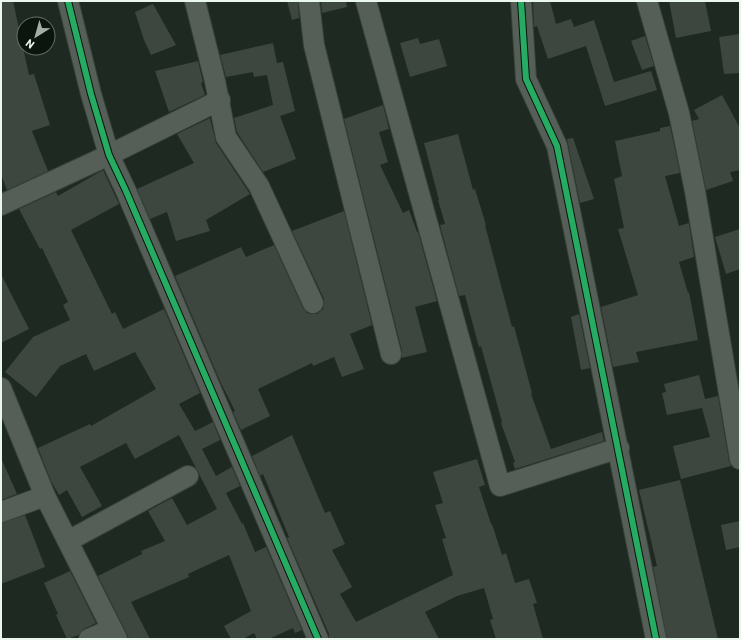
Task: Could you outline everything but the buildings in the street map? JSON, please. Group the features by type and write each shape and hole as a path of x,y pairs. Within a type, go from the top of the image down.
{"street":[{"path":"68,1 90,94 109,154 318,639"},
{"path":"195,1 220,100 226,137 259,186 313,303"},
{"path":"309,1 314,45 392,354"},
{"path":"366,1 500,486 619,448"},
{"path":"521,1 526,79 557,146 619,448 656,639"},
{"path":"647,1 679,113 695,191 740,459"},
{"path":"1,205 220,100"},
{"path":"1,388 45,496 114,634 88,639"},
{"path":"68,541 188,476"},
{"path":"1,512 45,496"}],"cycle path":[{"path":"68,1 91,94 109,155 126,191 318,639"},
{"path":"521,1 526,79 557,146 656,639"}]}
